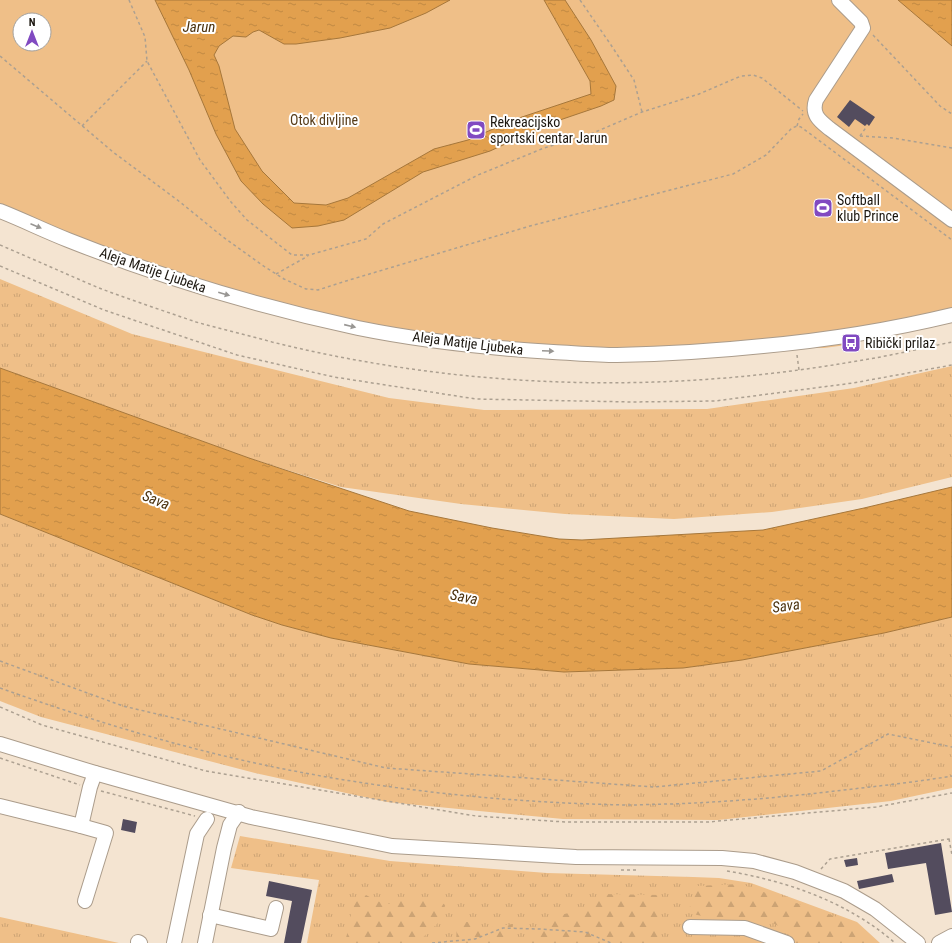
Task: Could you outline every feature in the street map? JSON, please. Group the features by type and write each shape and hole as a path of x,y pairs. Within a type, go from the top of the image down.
{"street":[{"path":"839,0 861,22 863,28 816,100 814,107 815,115 820,122 952,220"},
{"name":"Aleja Matije Ljubeka","path":"0,211 68,240 152,270 222,293 289,312 360,328 507,349 614,355 715,351 835,338 952,314"},
{"path":"0,744 95,773 239,812 251,817 392,846 576,857 729,859 754,861 795,872 844,891 875,909 918,943"},
{"path":"81,826 90,787 95,773"},
{"path":"0,806 106,833 86,901"},
{"path":"205,943 224,848 230,825 239,812"},
{"path":"174,943 197,834 207,819"},
{"path":"210,915 271,929 276,908"},
{"path":"690,926 745,928 788,943"},
{"path":"939,943 952,936"}],"path":[{"path":"129,0 145,37 147,61 200,160 231,202 248,220 292,255 310,255"},
{"path":"580,0 634,80 642,112"},
{"path":"863,28 869,31 940,106 952,114"},
{"path":"0,56 113,152 223,236 276,274 306,289 318,290 346,280 530,226 733,174 766,155 792,128 797,126 804,129 952,240"},
{"path":"82,126 147,61"},
{"path":"276,274 310,255 366,239 383,224 478,175 544,148 593,133 642,112 699,94 740,76 753,75 762,78 804,112"},
{"path":"860,136 893,138 952,148"},
{"path":"0,266 104,310 237,355 334,377 476,399 632,402 715,401 853,383 952,365"},
{"path":"797,358 799,370"},
{"path":"0,661 123,706 386,768 654,787 821,771 888,734 952,748"},
{"path":"0,688 111,726 188,747 286,769 387,786 483,797 630,805 714,802 775,798 894,785 952,776"},
{"path":"0,707 42,725 206,771 476,816 565,822 708,822 876,807 952,793"},
{"path":"0,758 82,785"},
{"path":"96,789 154,806 207,819"},
{"path":"949,839 952,855"},
{"path":"813,878 830,859 949,839 952,840"},
{"path":"432,943 475,939 503,928 585,932 611,943"}],"green space":[{"name":"Rekreacijsko sportski centar Jarun","path":"0,0 952,0 952,320 874,336 854,344 824,348 800,348 689,358 386,338 0,216"},
{"path":"0,279 132,334 389,398 484,410 707,409 854,388 952,366 952,477 862,499 772,512 674,519 565,514 461,504 341,487 249,458 0,368"},
{"path":"0,514 252,615 282,625 331,638 469,664 564,672 683,668 742,660 884,633 952,617 952,788 891,801 718,820 563,819 387,802 255,773 41,717 0,701"},
{"path":"240,836 390,861 547,873 719,878 751,883 857,922 880,943 307,943 319,880 231,868"},
{"path":"740,884 840,918 868,937 870,943 793,943 792,933 767,920 707,917 688,913 696,886"},
{"path":"601,894 659,895 659,943 527,943 542,923 558,916 580,910 594,901"},
{"path":"366,895 377,901 389,904 415,897 436,898 445,905 443,918 417,943 344,943 355,903"},
{"path":"0,917 119,943 0,943"},
{"path":"457,922 470,922 477,929 513,924 512,934 504,943 456,943"}],"water":[{"name":"Jarun","path":"155,0 450,0 426,13 390,28 340,38 296,44 284,44 259,30 246,37 233,36 219,46 214,55 219,66 235,129 262,171 294,203 326,205 348,198 434,149 468,140 516,119 591,94 590,81 544,0 565,0 591,40 616,86 614,100 551,123 490,151 423,172 344,220 318,226 292,228 263,204 241,181 216,134 189,70"},
{"path":"898,0 952,0 952,46"},
{"name":"Sava","path":"0,368 249,458 409,511 492,528 559,539 582,540 763,530 952,487 952,617 884,633 742,660 683,668 564,672 469,664 331,638 282,625 252,615 0,514"}],"building":[{"path":"850,100 875,117 869,126 867,124 865,126 855,119 849,127 837,117"},
{"path":"123,819 137,822 135,833 121,830"},
{"path":"941,843 952,912 935,915 926,863 888,869 885,853"},
{"path":"857,858 858,865 846,867 844,860"},
{"path":"892,874 894,882 859,889 857,881"},
{"path":"269,881 312,890 301,943 284,943 292,901 266,896"}],"place":[{"name":"Rekreacijsko sportski centar Jarun","path":"476,130"},
{"name":"Softball klub Prince","path":"823,208"},
{"name":"Ribički prilaz","path":"851,343"}],"park label":[{"name":"Otok divljine","path":"324,120"}]}
